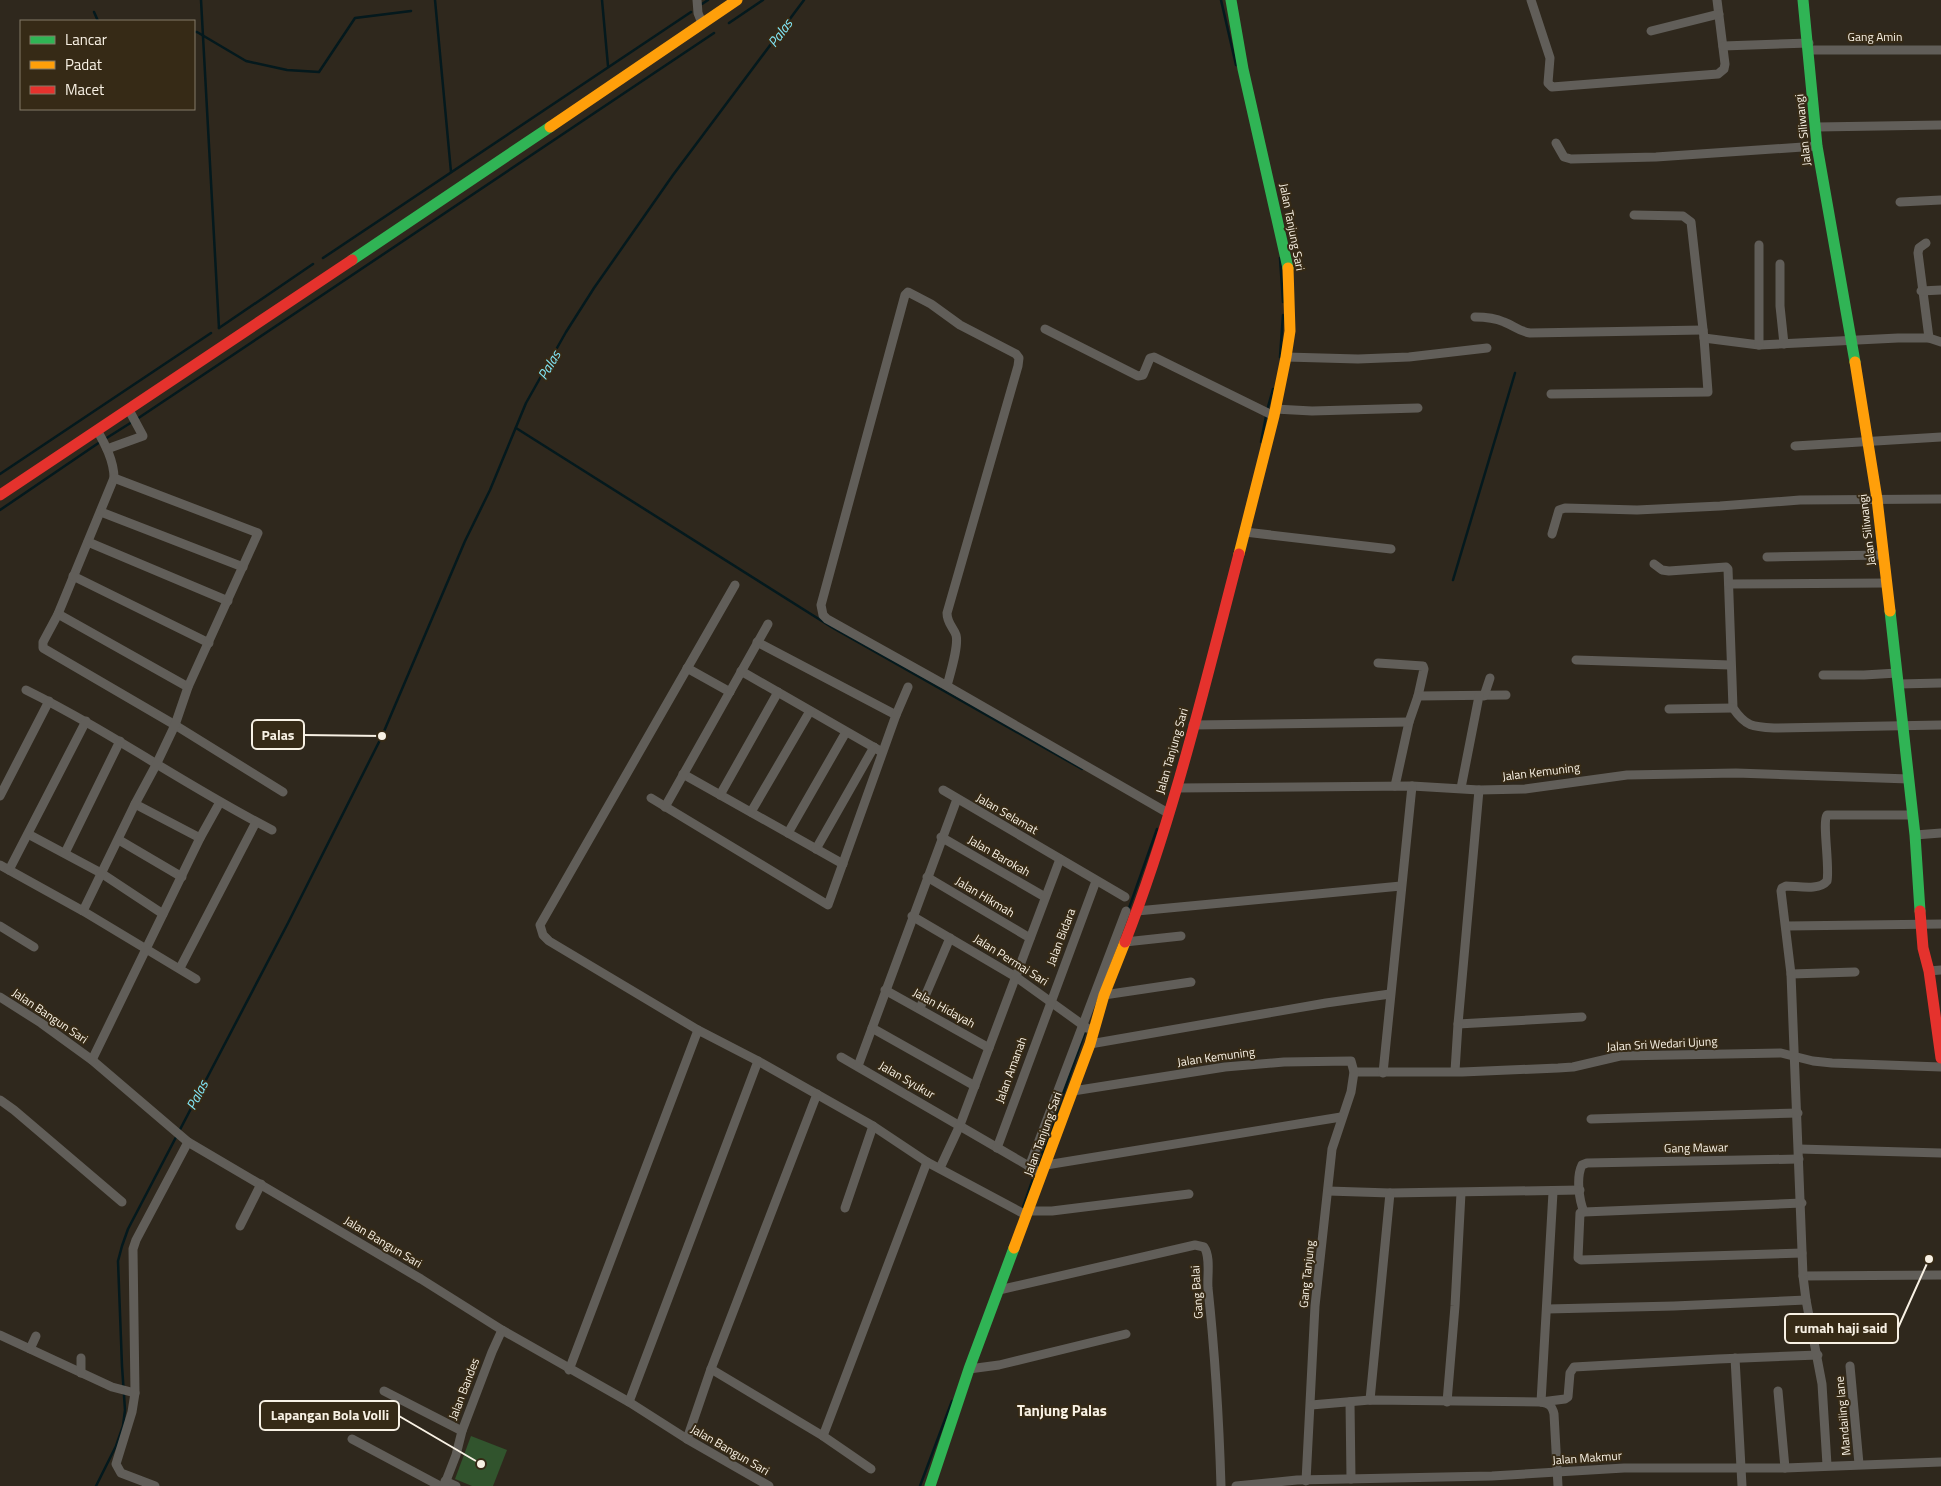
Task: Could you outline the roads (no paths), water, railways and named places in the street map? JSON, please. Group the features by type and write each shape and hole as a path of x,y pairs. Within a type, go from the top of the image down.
{"street":[{"path":"697,0 698,13 702,23"},
{"path":"0,494 129,410 737,0"},
{"name":"Jalan Tanjung Sari","path":"930,1486 969,1369 1027,1213 1038,1169 1073,1091 1090,1044 1088,1028 1104,995 1165,811 1177,788 1275,413 1290,331 1288,266 1243,69 1231,0"},
{"path":"1531,0 1547,45 1550,65 1548,83 1552,87 1718,74 1724,69 1717,0"},
{"name":"Jalan Siliwangi","path":"1803,0 1817,127 1817,146 1870,442 1915,834 1923,948 1929,971 1941,1058"},
{"path":"1651,32 1719,14"},
{"name":"Gang Amin","path":"1723,46 1941,50"},
{"path":"1817,127 1941,125"},
{"path":"1556,143 1564,157 1571,159 1656,157 1817,146"},
{"path":"1900,202 1941,200"},
{"path":"1551,394 1708,392 1691,222 1683,216 1634,215"},
{"path":"1926,243 1919,248 1918,253 1928,338"},
{"path":"1759,245 1759,345"},
{"path":"1780,264 1780,306 1784,344"},
{"path":"1921,291 1941,290"},
{"path":"946,686 957,642 954,631 947,620 947,614 1019,358 1016,354 960,325 917,295 908,292 905,294 860,454 821,611 827,619 1165,811"},
{"path":"1475,317 1496,319 1505,322 1519,332 1530,333 1703,334 1759,345 1898,338 1928,338 1941,342"},
{"path":"1045,329 1138,376 1143,375 1150,358 1154,357 1275,413 1418,408"},
{"path":"1286,357 1358,359 1409,357 1486,348"},
{"path":"107,449 143,436 129,410"},
{"path":"97,430 107,449 114,478 58,614 43,642 45,650 175,725 283,792"},
{"path":"1795,446 1941,437"},
{"path":"83,911 175,725 188,687 210,643 258,534 114,478"},
{"path":"1552,534 1559,510 1565,508 1637,510 1800,500 1941,499"},
{"path":"101,512 243,567"},
{"path":"1245,532 1391,549"},
{"path":"88,542 228,601"},
{"path":"1767,557 1883,555"},
{"path":"1654,564 1662,570 1669,571 1726,567 1728,569 1733,708 1746,724 1759,727 1941,725"},
{"path":"74,576 210,643"},
{"path":"1729,584 1887,583"},
{"path":"735,585 540,925 543,936 698,1030 758,1061 874,1126 927,1162 1027,1213 1189,1194"},
{"path":"58,614 188,687"},
{"path":"665,807 768,624"},
{"path":"757,642 896,715"},
{"path":"1576,660 1730,665"},
{"path":"1378,663 1423,666 1424,670 1409,722 1395,786"},
{"path":"687,668 730,692"},
{"path":"741,671 878,750"},
{"path":"1823,675 1864,676 1897,673"},
{"path":"1461,788 1481,696 1490,678"},
{"path":"1899,684 1941,683"},
{"path":"816,849 878,750 908,687"},
{"path":"26,690 86,721 156,765 272,830"},
{"path":"720,795 778,692"},
{"path":"1418,696 1506,695"},
{"path":"0,796 49,701"},
{"path":"1669,709 1733,708"},
{"path":"750,812 810,711"},
{"path":"9,870 86,721"},
{"path":"1194,725 1409,722"},
{"path":"788,833 846,732"},
{"path":"65,854 120,741"},
{"path":"650,798 828,905 843,864 878,750"},
{"path":"683,774 843,864"},
{"name":"Jalan Kemuning","path":"1177,788 1412,786 1479,790 1525,789 1627,774 1746,774 1909,779"},
{"path":"1383,1073 1412,786"},
{"name":"Jalan Selamat","path":"942,790 1125,897"},
{"path":"1455,1071 1479,790"},
{"path":"858,1066 956,799"},
{"path":"92,1060 200,838 220,802"},
{"path":"135,804 200,838"},
{"path":"1826,1465 1822,1384 1806,1300 1802,1253 1802,1203 1791,974 1782,888 1786,886 1818,887 1828,881 1828,845 1825,822 1827,815 1912,815"},
{"path":"180,968 256,822"},
{"path":"1915,834 1941,833"},
{"path":"28,834 101,872 163,914"},
{"name":"Jalan Barokah","path":"941,837 1045,897"},
{"path":"118,840 182,877"},
{"path":"940,1168 960,1125 1060,859"},
{"path":"0,865 83,911 196,979"},
{"name":"Jalan Hikmah","path":"927,877 1030,938"},
{"name":"Jalan Bidara","path":"1050,1001 1096,881"},
{"path":"1132,911 1401,886"},
{"name":"Jalan Permai Sari","path":"912,916 1016,977 1088,1028"},
{"path":"1787,926 1941,924"},
{"path":"0,926 34,947"},
{"path":"1181,936 1123,937 1088,1028 1038,1169 1341,1117"},
{"path":"920,1008 950,938"},
{"path":"1929,971 1941,970"},
{"path":"1791,974 1855,972"},
{"path":"1104,995 1191,982"},
{"name":"Jalan Hidayah","path":"886,990 989,1048"},
{"path":"1090,1044 1326,1002 1390,994"},
{"name":"Jalan Bangun Sari","path":"0,997 41,1023 92,1060 187,1141 421,1279 502,1330 629,1402 686,1439 769,1486"},
{"name":"Jalan Amanah","path":"996,1148 1050,1001"},
{"path":"1458,1024 1582,1017"},
{"path":"872,1028 975,1086"},
{"path":"570,1370 698,1030"},
{"name":"Jalan Sri Wedari Ujung","path":"1354,1072 1383,1073 1566,1068 1620,1056 1781,1053 1832,1063 1941,1067"},
{"name":"Jalan Syukur","path":"841,1057 960,1125 996,1148 1038,1169"},
{"path":"629,1402 758,1061"},
{"name":"Jalan Kemuning","path":"1073,1091 1225,1067 1284,1062 1350,1061 1354,1072"},
{"name":"Gang Tanjung","path":"1306,1481 1315,1306 1332,1149 1350,1092 1354,1072"},
{"path":"686,1439 817,1094"},
{"path":"0,1100 122,1202"},
{"path":"1591,1119 1798,1113"},
{"path":"846,1208 874,1126"},
{"path":"155,1486 121,1473 116,1464 132,1412 135,1393 133,1249 187,1141"},
{"path":"1799,1149 1941,1153"},
{"name":"Gang Mawar","path":"1580,1190 1581,1168 1585,1164 1593,1162 1799,1159"},
{"path":"823,1436 927,1162"},
{"path":"240,1226 261,1184"},
{"path":"1328,1191 1462,1193 1580,1190 1580,1202 1584,1212"},
{"path":"1541,1402 1553,1192"},
{"path":"1370,1400 1390,1193"},
{"path":"1447,1402 1462,1193"},
{"path":"1802,1203 1584,1212 1580,1213 1577,1251 1578,1258 1581,1260 1802,1253"},
{"name":"Gang Balai","path":"999,1290 1196,1245 1204,1247 1207,1253 1221,1486"},
{"path":"1804,1276 1941,1275"},
{"path":"1547,1309 1806,1300"},
{"name":"Jalan Bandes","path":"443,1485 502,1330"},
{"path":"969,1369 999,1365 1126,1334"},
{"path":"1814,1336 1889,1334"},
{"path":"0,1335 112,1387 125,1392 135,1393"},
{"path":"30,1349 36,1336"},
{"path":"1310,1405 1370,1400 1541,1402 1568,1397 1570,1373 1574,1367 1734,1358 1818,1356"},
{"path":"81,1358 81,1373"},
{"path":"1734,1358 1742,1486"},
{"name":"Mandailing lane","path":"1850,1366 1860,1464"},
{"path":"711,1369 823,1436 871,1469"},
{"path":"1778,1391 1785,1468"},
{"path":"384,1392 462,1431"},
{"path":"1350,1402 1351,1479"},
{"path":"1541,1402 1549,1404 1552,1408 1558,1486"},
{"path":"352,1439 443,1485 456,1486"},
{"name":"Jalan Makmur","path":"1236,1486 1351,1479 1557,1473 1624,1468 1785,1468 1941,1462"}],"waterway":[{"path":"201,0 219,328"},
{"path":"435,0 451,172"},
{"path":"602,0 608,66"},
{"path":"702,4 708,0"},
{"path":"729,23 763,0"},
{"name":"Palas","path":"96,1486 116,1446 123,1426 125,1410 118,1261 128,1229 288,923 382,736 526,403 566,332 594,288 673,175 804,0"},
{"path":"1221,0 1236,65"},
{"path":"195,32 246,61 287,70 319,72 355,18 411,11"},
{"path":"94,12 98,20"},
{"path":"323,258 691,12"},
{"path":"137,419 714,33"},
{"path":"1280,258 1283,302"},
{"path":"219,328 313,264"},
{"path":"1280,357 1283,315"},
{"path":"0,474 211,333"},
{"path":"1453,580 1515,373"},
{"path":"1268,407 1273,389"},
{"path":"1261,442 1266,416"},
{"path":"105,439 132,422"},
{"path":"516,428 833,628 1082,769"},
{"path":"0,510 100,442"},
{"path":"1128,911 1157,829"},
{"path":"1037,1168 1086,1029"},
{"path":"1022,1210 1035,1173"},
{"path":"920,1486 952,1401"}],"place":[{"name":"Palas","path":"382,736"},
{"name":"rumah haji said","path":"1929,1259"},
{"name":"Lapangan Bola Volli","path":"481,1464"}],"district":[{"name":"Tanjung Palas","path":"1062,1411"}]}
